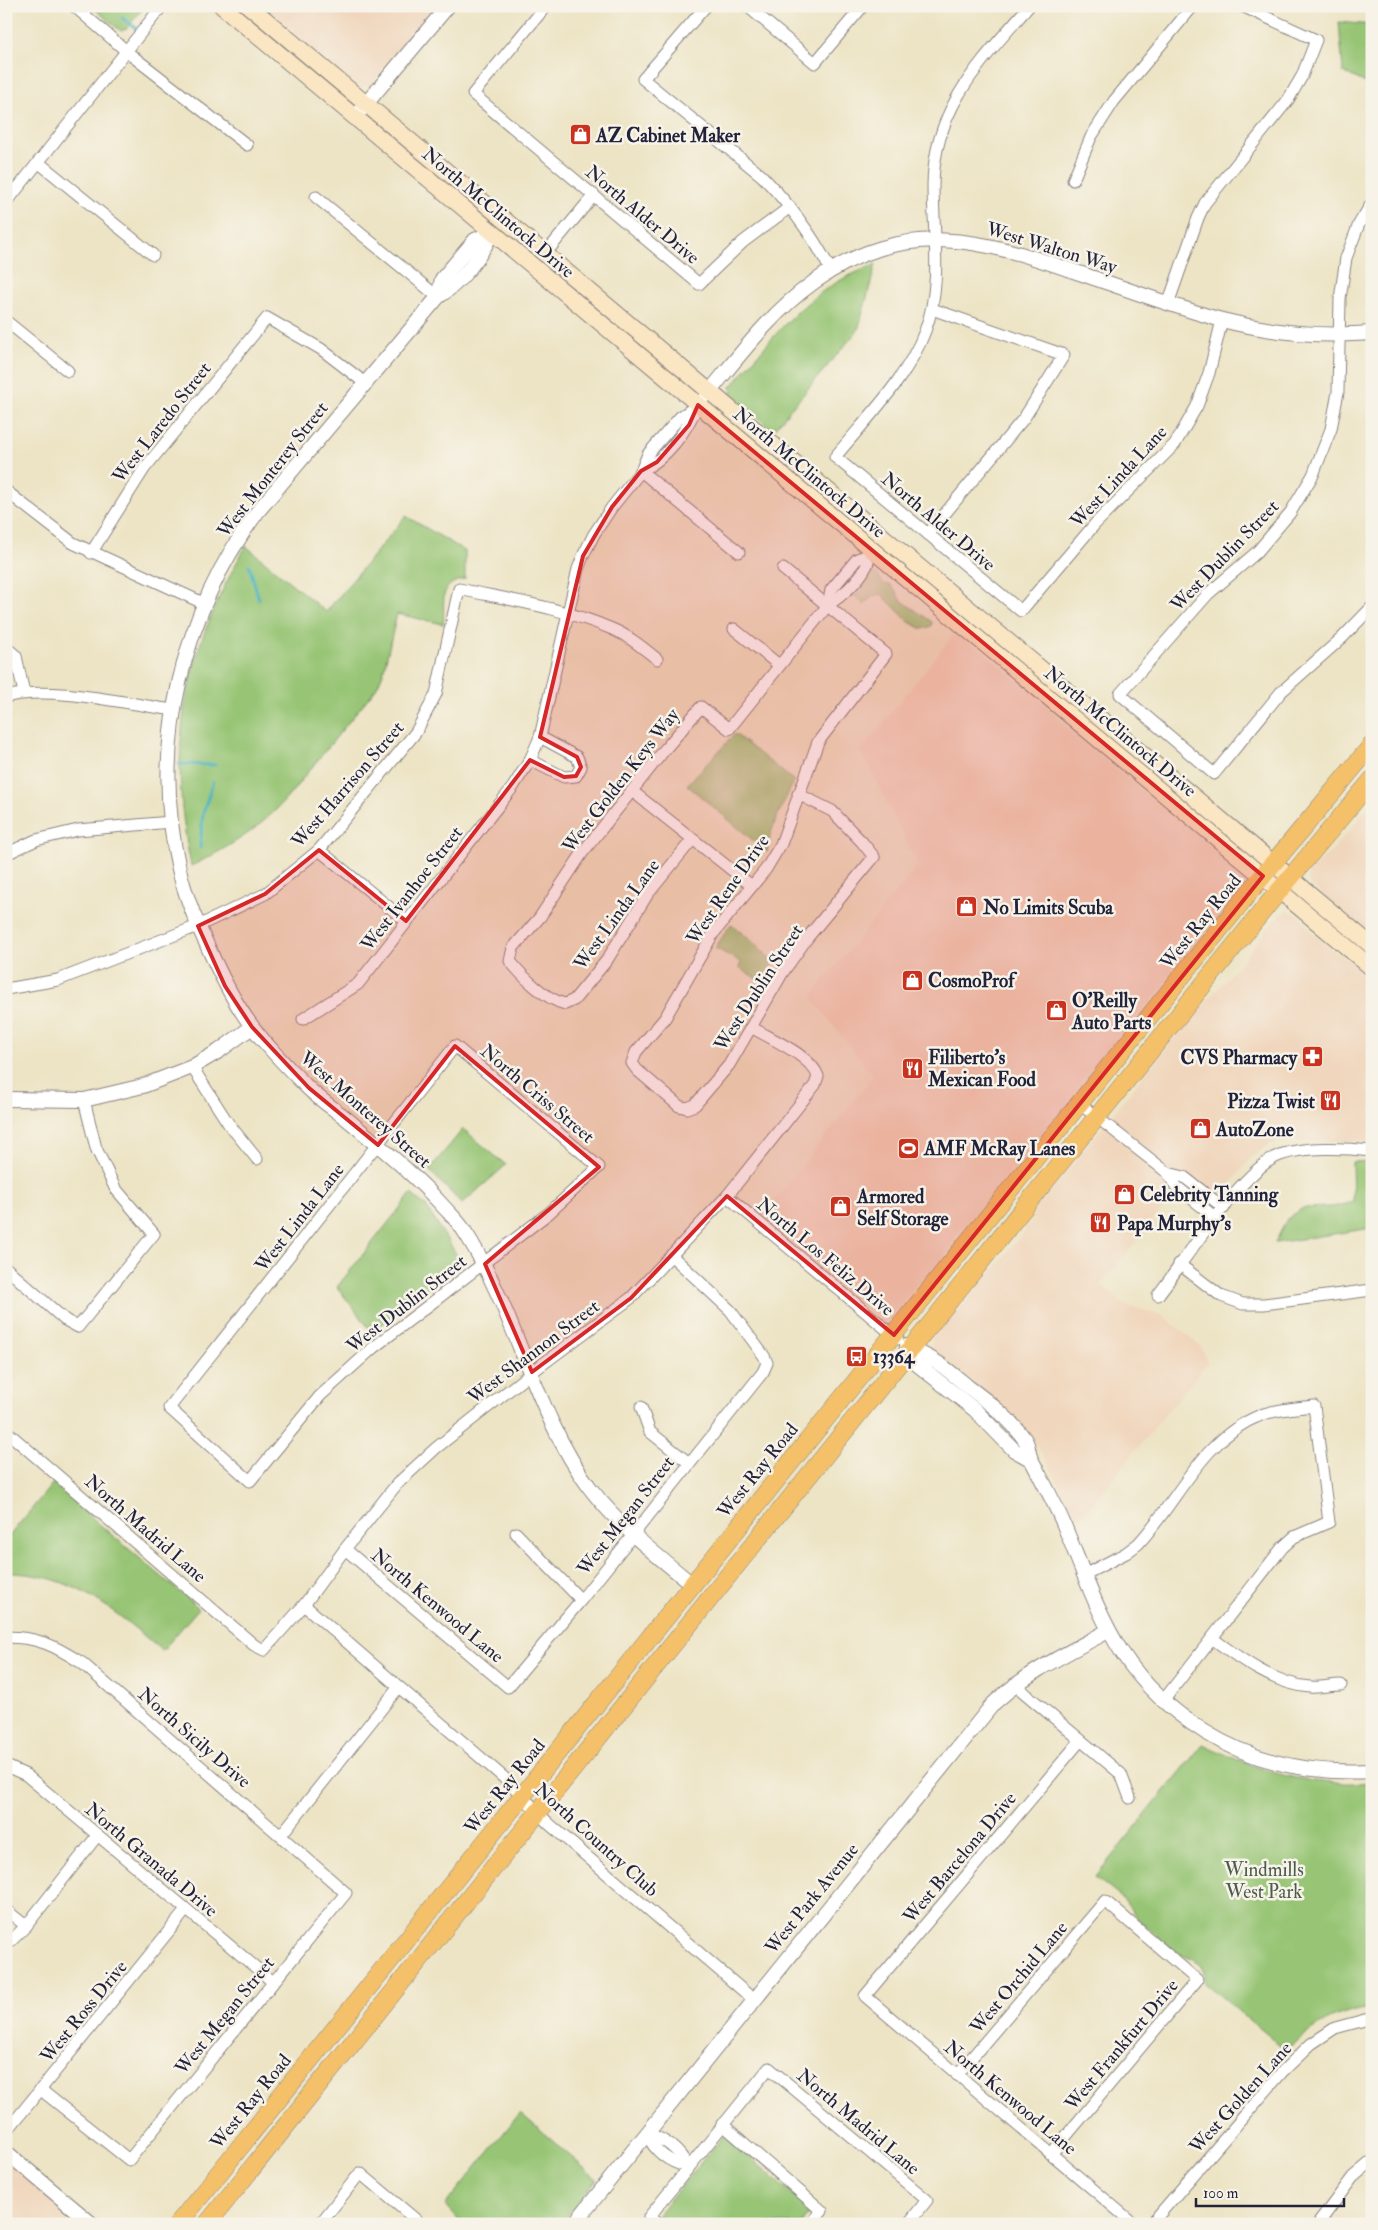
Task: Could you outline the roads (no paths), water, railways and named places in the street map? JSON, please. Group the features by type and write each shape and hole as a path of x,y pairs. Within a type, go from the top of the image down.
{"main road":[{"name":"North McClintock Drive","path":"222,6 698,405 870,552 1285,884 1372,946"},
{"name":"North McClintock Drive","path":"249,6 710,390 1268,870"},
{"name":"West Ray Road","path":"207,2224 537,1813 902,1343 1080,1104 1268,870 1372,745"},
{"name":"West Ray Road","path":"178,2224 692,1584 1097,1117 1285,884 1372,780"},
{"name":"North McClintock Drive","path":"1285,884 1372,968"}],"street":[{"path":"74,6 126,51 247,145"},
{"path":"6,203 162,6"},
{"path":"355,117 448,6"},
{"name":"North Alder Drive","path":"546,6 473,94 699,284 743,242 790,207"},
{"path":"706,6 643,79 762,176 790,207 831,271"},
{"path":"747,6 815,63 863,6"},
{"path":"928,534 1024,418 1064,355 932,309 937,279 934,163 938,141 945,121 964,85 1028,6"},
{"path":"1073,180 1091,137 1114,101 1193,6"},
{"path":"1168,304 1205,203 1288,100 1302,76 1316,40 1242,6"},
{"path":"38,162 153,254"},
{"path":"545,254 594,196"},
{"path":"316,197 438,297"},
{"name":"West Dublin Street","path":"1372,203 1359,224 1346,258 1340,299 1338,392 1331,429 1313,475 1290,514 1257,552 1208,594 1120,694 1214,774 1281,692 1342,638 1372,607"},
{"name":"West Monterey Street","path":"492,232 485,249 452,288 438,297 365,383 253,517 230,551 204,603 183,665 174,710 170,767 171,822 179,870 198,926 225,986 252,1027 309,1088 419,1180 461,1225 485,1264 558,1434 590,1487 632,1535 692,1584"},
{"name":"West Walton Way","path":"710,390 782,308 800,292 831,271 880,248 935,240 968,241 1022,253 1168,304 1222,320 1282,332 1339,336 1372,333"},
{"name":"North Alder Drive","path":"932,309 918,349 907,367 835,457 1020,611"},
{"name":"West Laredo Street","path":"91,553 144,469 268,318 326,352 365,383"},
{"path":"6,320 68,371"},
{"name":"West Linda Lane","path":"1020,611 1095,524 1175,444 1198,406 1209,373 1222,320"},
{"name":"West Ivanhoe Street","path":"303,1019 358,984 513,787 530,760 540,737 578,569 588,544 603,520 641,470 658,462 689,425 698,405 710,390"},
{"path":"641,470 739,552"},
{"path":"6,491 57,532 91,553 204,603"},
{"name":"West Golden Keys Way","path":"565,1004 556,1002 518,971 510,961 514,948 540,917 584,852 701,706 729,729 828,605 841,597 866,566 870,552"},
{"path":"783,569 828,605"},
{"name":"West Harrison Street","path":"6,989 58,980 198,926 265,894 319,850 416,732 436,694 459,590 568,613"},
{"name":"West Rene Drive","path":"687,1108 680,1106 637,1070 632,1063 636,1052 665,1018 713,934 766,869 781,844 818,742 886,654 828,605"},
{"path":"568,613 613,629 636,642 657,659"},
{"path":"734,628 779,665"},
{"path":"6,650 10,650 16,656 24,694"},
{"path":"6,697 24,694 56,693 174,710"},
{"path":"530,760 564,777 576,776 581,767 577,757 540,737"},
{"path":"632,791 752,886"},
{"name":"West Dublin Street","path":"687,1108 695,1105 728,1065 783,972 808,937 874,857 832,810 798,794"},
{"path":"6,854 36,840 78,830 171,822"},
{"name":"West Linda Lane","path":"565,1004 574,1000 607,960 647,895 692,840"},
{"path":"319,850 406,921"},
{"path":"6,1099 84,1100 142,1086 192,1067 219,1051 252,1027"},
{"name":"West Shannon Street","path":"264,1650 304,1605 397,1484 436,1448 532,1372 631,1298 727,1196 815,1085 818,1076 815,1067 800,1055 751,1027"},
{"name":"West Linda Lane","path":"250,1481 169,1408 455,1046"},
{"name":"North Criss Street","path":"455,1046 599,1167"},
{"path":"192,1067 228,1123 257,1159"},
{"path":"6,1268 65,1320 78,1327 154,1234 115,1188 96,1148 84,1100"},
{"path":"1080,1104 1168,1173 1176,1186 1216,1218"},
{"path":"1158,1295 1179,1264 1257,1169 1279,1155 1300,1150 1372,1151"},
{"name":"West Dublin Street","path":"250,1481 320,1396 373,1348 485,1264 549,1213 599,1167"},
{"path":"1168,1173 1184,1176 1224,1208"},
{"name":"North Los Feliz Drive","path":"727,1196 902,1343"},
{"name":"West Megan Street","path":"508,1687 581,1600 763,1372 767,1363 764,1356 730,1310 672,1256"},
{"path":"1179,1264 1221,1296 1243,1304 1264,1304 1372,1290"},
{"path":"902,1343 918,1365 980,1415 1014,1450 1030,1459 1063,1523 1108,1631 1134,1671 1163,1701 1178,1714 1212,1736 1257,1757 1311,1770 1339,1772 1372,1771"},
{"path":"1084,1575 1126,1553 1138,1544 1203,1458 1227,1435 1243,1424 1266,1414 1314,1406 1328,1522 1294,1537 1282,1548 1163,1701"},
{"path":"641,1407 650,1432 689,1463"},
{"name":"North Madrid Lane","path":"6,1431 254,1645 264,1650"},
{"path":"516,1533 581,1600"},
{"name":"North Kenwood Lane","path":"345,1550 508,1687"},
{"name":"North Country Club","path":"304,1605 509,1782 537,1813 754,2000"},
{"name":"West Park Avenue","path":"574,2224 975,1725 1014,1684 1032,1672 1108,1631"},
{"name":"North Sicily Drive","path":"6,1636 26,1637 53,1645 82,1663 346,1893"},
{"path":"1212,1638 1250,1666 1282,1680 1310,1687 1341,1684"},
{"path":"1014,1684 1120,1774 1130,1798"},
{"path":"281,1835 398,1688"},
{"name":"West Barcelona Drive","path":"865,1996 1080,1741"},
{"name":"North Granada Drive","path":"6,1766 26,1774 97,1836 273,1982"},
{"path":"6,1946 26,1926 97,1836"},
{"name":"West Megan Street","path":"42,2090 128,2160 346,1893"},
{"name":"West Orchid Lane","path":"957,2075 1105,1901 1197,1980"},
{"path":"6,1910 26,1926"},
{"name":"West Ross Drive","path":"6,2132 42,2090 186,1910"},
{"name":"West Frankfurt Drive","path":"1052,2154 1197,1980"},
{"name":"North Kenwood Lane","path":"865,1996 1134,2224"},
{"name":"West Golden Lane","path":"1151,2224 1283,2072 1311,2044 1335,2028 1372,2018"},
{"name":"North Madrid Lane","path":"722,2124 770,2068 927,2200 908,2224"},
{"path":"654,2220 688,2167 722,2124 822,2211 811,2224"},
{"path":"646,2133 662,2138 682,2155 688,2167"},
{"path":"6,2152 92,2224"},
{"path":"1318,2224 1353,2177 1372,2161"},
{"path":"320,2224 360,2174 422,2224"}],"waterway":[{"path":"122,18 139,30"},
{"path":"249,565 259,599"},
{"path":"179,764 215,765"},
{"path":"200,848 203,813 213,782"}],"place":[{"name":"AZ Cabinet Maker","path":"580,135"},
{"name":"No Limits Scuba","path":"967,907"},
{"name":"CosmoProf","path":"912,980"},
{"name":"O'Reilly Auto Parts","path":"1056,1011"},
{"name":"CVS Pharmacy","path":"1313,1057"},
{"name":"Filiberto’s Mexican Food","path":"912,1068"},
{"name":"Pizza Twist","path":"1331,1101"},
{"name":"AutoZone","path":"1200,1129"},
{"name":"AMF McRay Lanes","path":"908,1148"},
{"name":"Celebrity Tanning","path":"1124,1194"},
{"name":"Armored Self Storage","path":"841,1207"},
{"name":"Papa Murphy's","path":"1101,1223"},
{"name":"13364","path":"857,1356"}],"park label":[{"name":"Windmills West Park","path":"1264,1880"}]}
